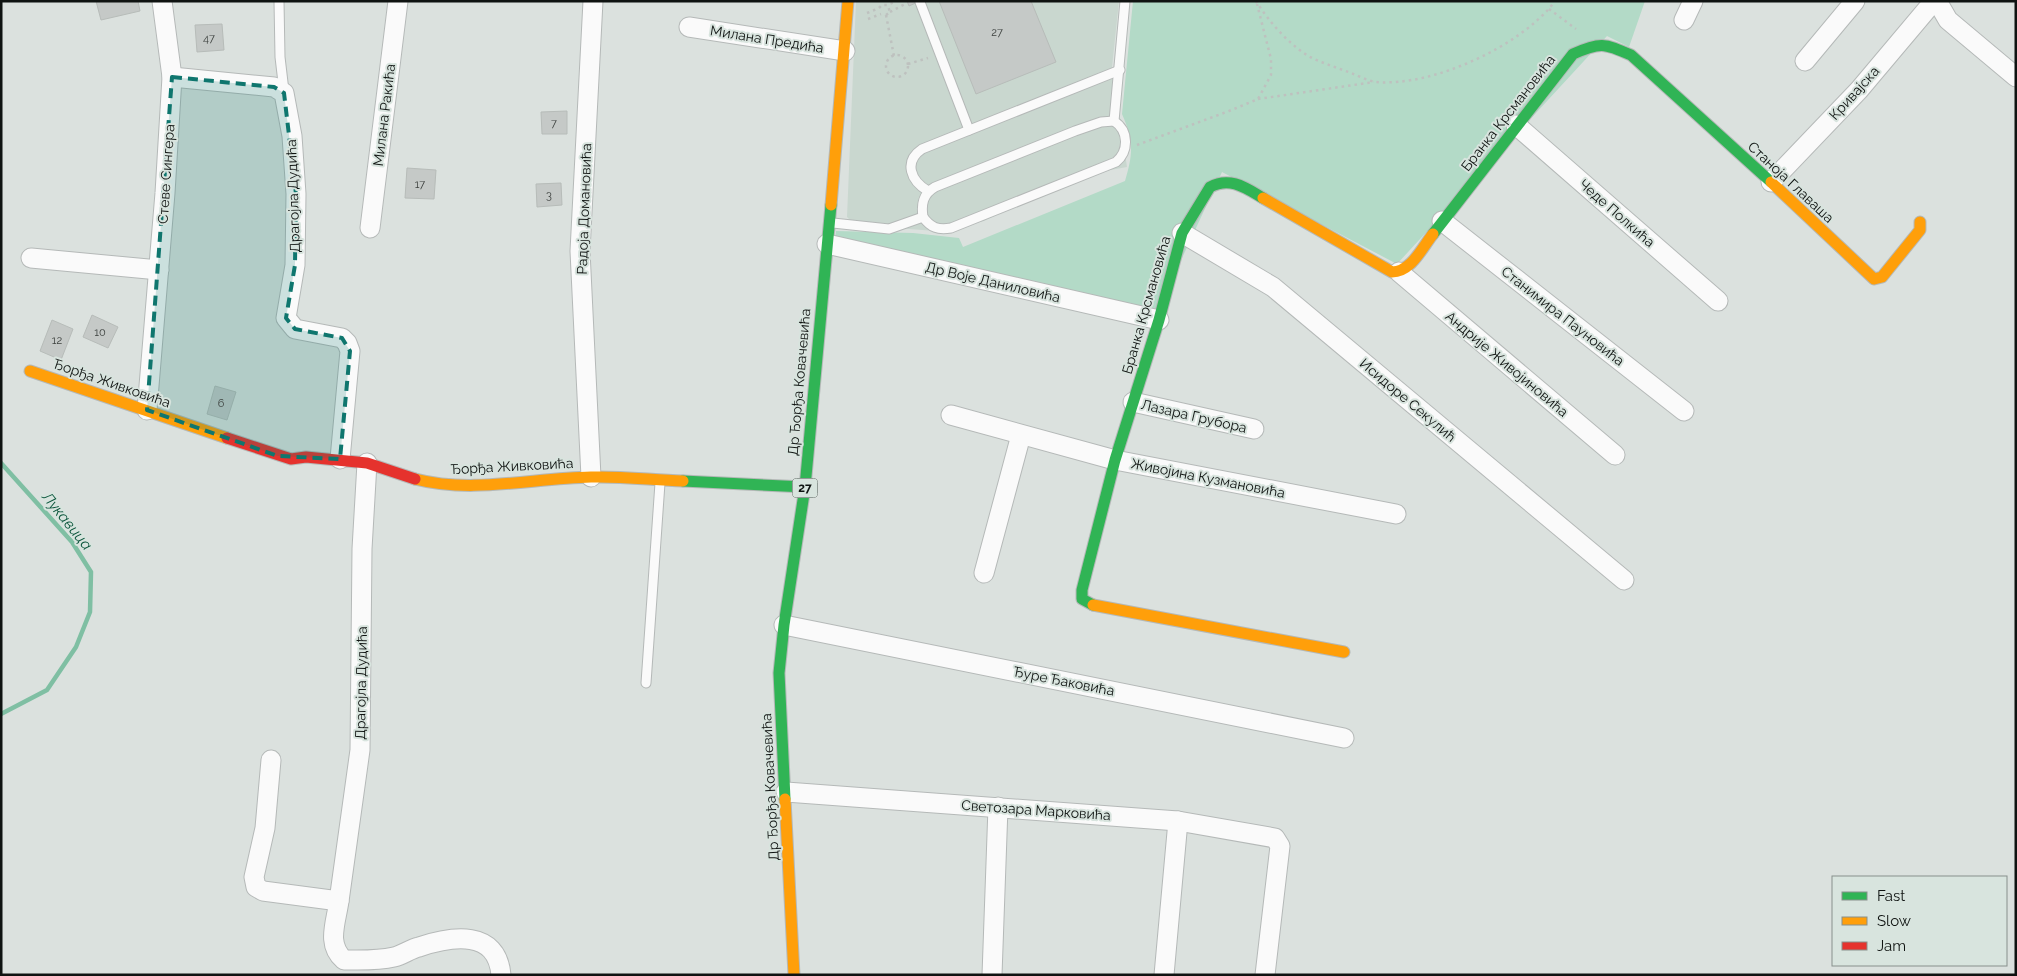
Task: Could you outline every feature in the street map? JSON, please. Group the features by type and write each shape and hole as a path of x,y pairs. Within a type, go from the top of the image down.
{"street":[{"name":"Стеве Сингера","path":"147,410 172,77 162,1"},
{"name":"Милана Ракића","path":"370,228 398,1"},
{"name":"Радоја Домановића","path":"592,477 580,251 593,1"},
{"name":"Др Ђорђа Ковачевића","path":"794,975 779,673 784,625 805,487 830,222 848,1"},
{"path":"1684,20 1693,1"},
{"path":"1805,61 1855,1"},
{"path":"1936,1 1948,20 2016,77"},
{"name":"Кривајска","path":"1771,182 1859,90 1936,1"},
{"name":"Милана Предића","path":"689,27 844,51"},
{"name":"Бранка Крсмановића","path":"1344,652 1089,604 1082,599 1082,590 1115,460 1159,320 1182,233 1210,187 1217,182 1225,181 1239,184 1392,272 1399,272 1407,268 1516,125 1573,54 1593,45 1609,45 1631,56"},
{"name":"Станоја Главаша","path":"1631,56 1771,182 1874,280 1882,276 1920,230 1920,222"},
{"path":"172,77 274,87 284,93"},
{"name":"Драгојла Дудића","path":"284,93 292,136 296,194 295,264 286,318 295,328 342,338 347,343 350,351 340,459"},
{"name":"Чеде Полкића","path":"1516,125 1718,301"},
{"name":"Станимира Пауновића","path":"1442,221 1684,411"},
{"name":"Исидоре Секулић","path":"1182,233 1273,287 1624,580"},
{"name":"Др Воје Даниловића","path":"827,244 1159,320"},
{"path":"31,258 159,270"},
{"name":"Андрије Живојиновића","path":"1399,272 1615,455"},
{"name":"Ђорђа Живковића","path":"30,371 278,456 291,459 306,457 367,463 397,474 432,483 469,486 592,477 805,487"},
{"name":"Лазара Грубора","path":"1133,402 1254,429"},
{"name":"Живојина Кузмановића","path":"951,415 1115,460 1396,514"},
{"path":"984,573 1022,435"},
{"name":"Драгојла Дудића","path":"367,463 362,549 360,750 333,944 336,953 344,960 378,960 396,957 418,947 467,937 492,948 500,964 501,975"},
{"name":"Ђуре Ђаковића","path":"784,625 1344,738"},
{"path":"271,760 265,828 254,877 256,887 263,891 339,901"},
{"name":"Светозара Марковића","path":"786,792 1178,820 1275,838 1280,846 1265,975"},
{"path":"992,975 998,807"},
{"path":"1164,975 1178,820"}],"lane":[{"path":"279,1 280,57 284,93"},
{"path":"1114,121 1125,1"},
{"path":"920,2 969,130"},
{"path":"928,191 914,179 912,162 915,154 922,149 1120,70"},
{"path":"1114,121 1120,125 1125,134 1126,149 1122,158 1116,162 960,226 935,228 929,225 923,218 921,207 928,191 1075,131 1101,122 1114,121"},
{"path":"830,222 889,229 923,218"},
{"path":"646,682 660,480"}],"path":[{"path":"886,15 881,14 879,8 882,5 897,1"},
{"path":"1126,149 1229,111 1258,98 1375,82 1404,80 1466,64 1519,35 1549,9 1555,1"},
{"path":"1256,2 1291,43 1310,57 1375,82"},
{"path":"1256,2 1271,59 1271,75 1258,98"},
{"path":"886,15 907,3"},
{"path":"887,5 890,12"},
{"path":"1549,9 1577,29"},
{"path":"886,15 894,56"},
{"path":"908,64 940,54"},
{"path":"894,56 903,57 908,64 905,74 901,76 891,75 886,67 890,58 894,56"}],"highlighted area":[{"path":"172,77 274,87 284,93 296,194 295,265 286,318 295,329 342,338 350,351 340,459 278,456 147,410"}],"shaded area":[{"path":"856,1 1119,1 1112,67 1127,167 1110,170 1067,186 1017,205 984,221 936,231 855,225 847,217"}],"green space":[{"path":"1133,1 1645,1 1629,47 1607,36 1397,264 1222,172 1157,312 835,240 836,231 913,233 959,238 963,247 1125,181 1130,163 1131,148 1129,132 1122,114"}],"building":[{"path":"96,1 138,1 140,11 101,20"},
{"path":"907,1 920,1 909,6"},
{"path":"939,1 1031,1 1056,62 976,94"},
{"path":"222,24 224,50 197,52 195,25"},
{"path":"567,111 567,134 542,134 541,112"},
{"path":"407,168 436,170 434,199 405,198"},
{"path":"561,183 562,205 537,207 536,184"},
{"path":"92,315 118,327 108,348 83,337"},
{"path":"52,320 73,329 61,360 40,351"},
{"path":"215,386 236,392 227,420 207,414"}],"waterway":[{"name":"Лукавица","path":"1,463 72,542 91,572 90,612 76,647 47,690 1,714"}],"traffic: fast":[{"path":"1433,234 1573,54 1596,46 1608,46 1631,55 1771,182"},
{"path":"1093,605 1082,599 1082,590 1115,460 1159,320 1182,233 1210,187 1217,184 1231,183 1244,187 1263,198"},
{"path":"785,799 779,673 784,625 805,487 831,205"},
{"path":"683,481 805,487"}],"traffic: slow":[{"path":"831,205 848,1"},
{"path":"1771,182 1874,279 1882,277 1920,230 1920,222"},
{"path":"1263,198 1392,272 1399,271 1410,264 1433,234"},
{"path":"30,371 227,438"},
{"path":"415,479 459,485 503,484 591,477 683,481"},
{"path":"1093,605 1344,652"},
{"path":"785,799 794,975"}],"traffic: jam":[{"path":"227,438 291,459 306,457 367,463 415,479"}]}
